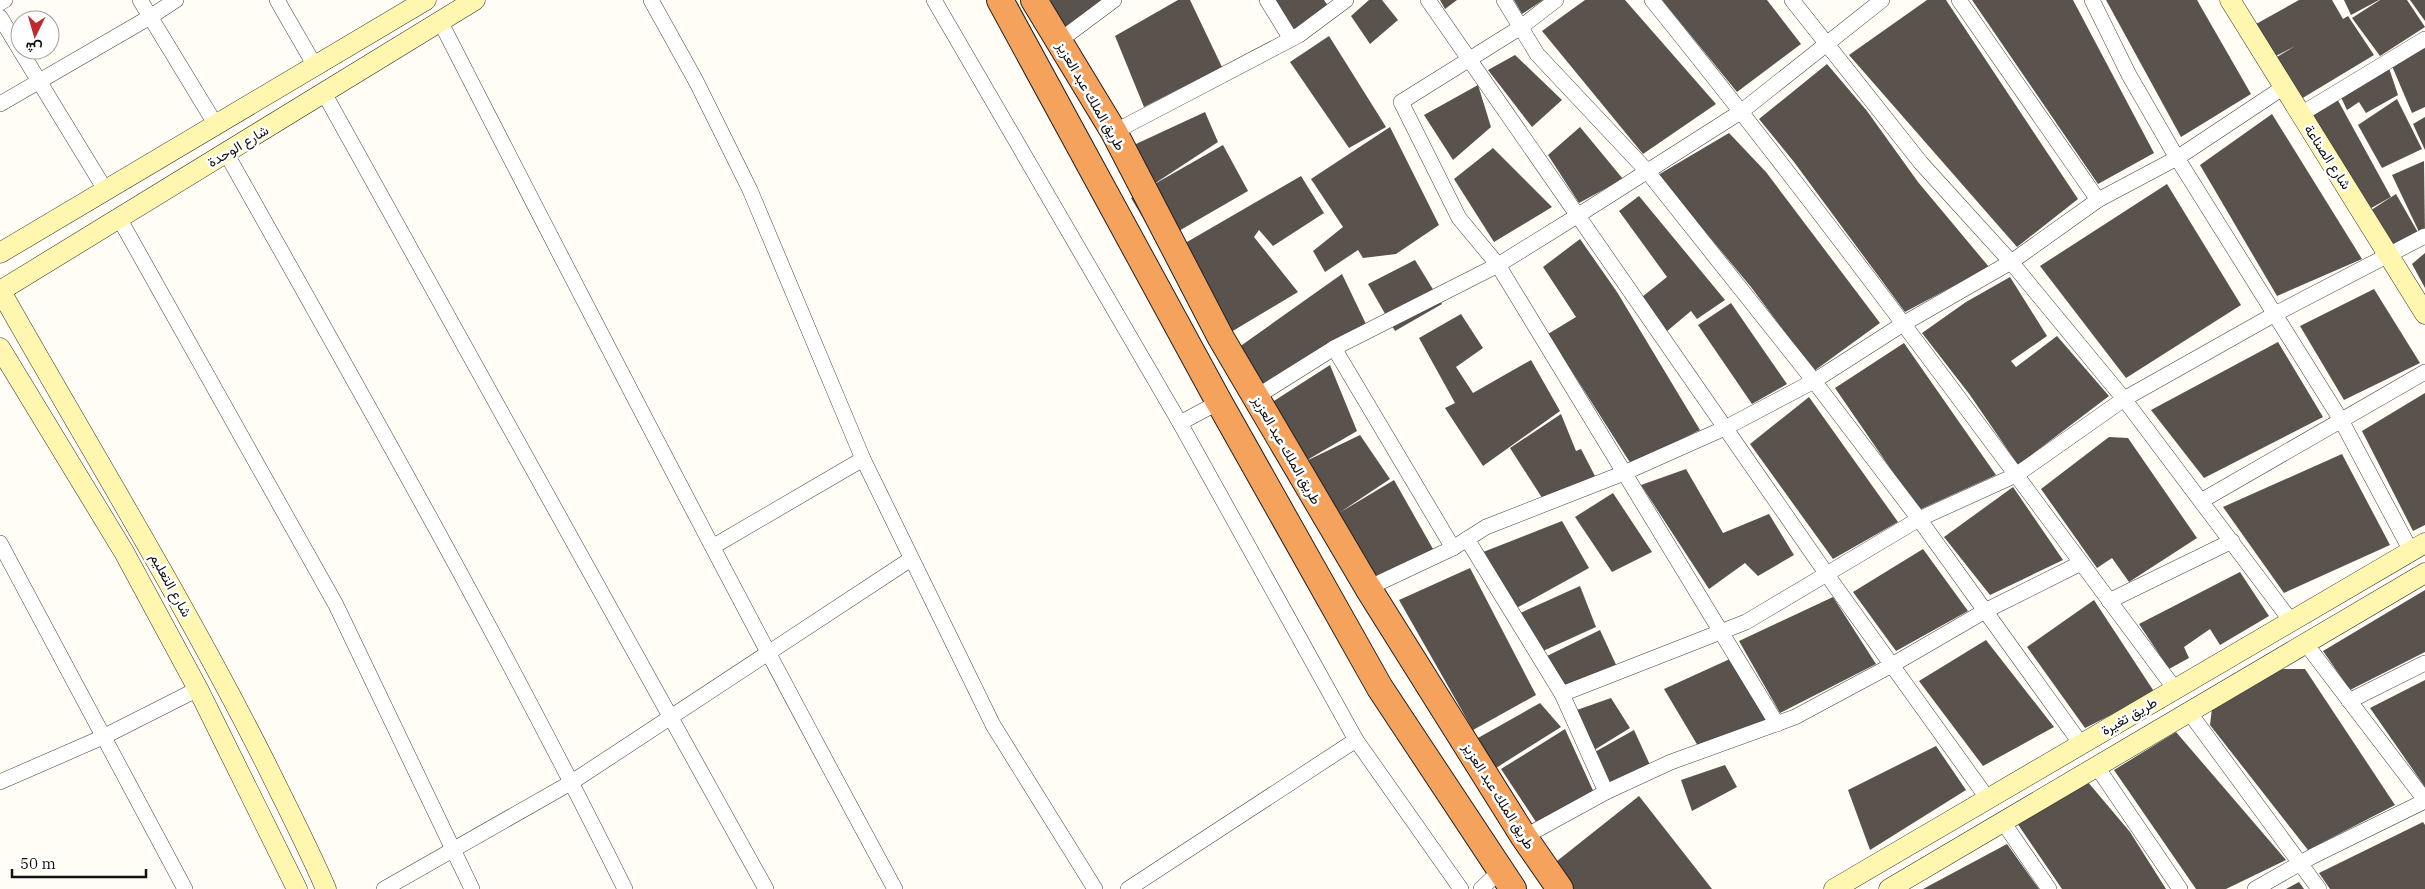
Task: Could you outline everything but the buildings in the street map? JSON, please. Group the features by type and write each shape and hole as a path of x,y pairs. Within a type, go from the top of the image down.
{"highway":[{"path":"1000,0 1219,402 1380,688 1506,880"},
{"name":"طريق الملك عبد العزيز","path":"1034,0 1114,132 1221,338 1368,588 1524,837 1560,889"}],"street":[{"path":"0,4 5,0"},
{"path":"140,0 216,125"},
{"path":"0,104 176,0"},
{"path":"277,0 315,66"},
{"path":"0,253 426,0"},
{"name":"شارع الوحدة","path":"0,290 475,0"},
{"path":"651,0 696,82 750,190 863,459 993,725 1095,889"},
{"path":"934,0 1180,423 1356,740 1461,889"},
{"path":"1059,41 1114,0"},
{"path":"1267,0 1292,39"},
{"path":"1114,132 1292,39 1346,0"},
{"path":"1428,0 1827,575 1988,799"},
{"path":"1504,0 1537,54 1647,171 1814,381 1919,519 2081,744"},
{"path":"1556,0 1521,27 1468,58 1401,102 1459,218 1498,265 1777,724"},
{"path":"1652,0 1742,111 2175,689"},
{"path":"1792,0 1921,163 2012,262 2124,399 2291,621"},
{"path":"1256,397 1334,348 1498,265 1578,216 1742,111 1882,0"},
{"path":"1960,0 2098,200"},
{"path":"2092,0 2129,75 2177,158 2418,547"},
{"name":"شارع الصناعة","path":"2230,0 2425,314"},
{"path":"0,17 10,34"},
{"path":"440,21 583,299 714,546 767,653 895,889"},
{"path":"2301,114 2425,39"},
{"path":"26,60 106,191"},
{"path":"1368,588 1453,548 1486,527 1624,473 1725,428 1814,381 1903,324 2012,262 2098,200 2177,158 2284,87"},
{"path":"324,93 766,889"},
{"path":"226,152 448,549 572,782 625,889"},
{"path":"119,218 336,605 472,889"},
{"path":"1562,694 1746,622 1919,519 2016,475 2124,399 2275,314 2425,236"},
{"name":"شارع التعليم","path":"0,290 148,544 223,680 312,857 326,889"},
{"name":"شارع التعليم","path":"0,348 124,552 198,689 297,889"},
{"path":"1334,348 1453,548"},
{"path":"2201,501 2425,372"},
{"path":"1180,423 1219,402"},
{"path":"714,546 863,459"},
{"path":"1467,539 1562,694 1606,792"},
{"path":"2109,601 2232,541"},
{"path":"0,543 102,737 185,889"},
{"name":"طريق تغيرة","path":"1834,889 2418,547"},
{"path":"384,889 572,782 911,559"},
{"path":"1524,837 1606,792 1670,762 1795,717 1892,665 1985,611 2081,563"},
{"name":"طريق تغيرة","path":"1889,889 2425,573"},
{"path":"2255,889 2300,863 2425,801 2306,644"},
{"path":"2349,701 2425,663"},
{"path":"0,782 102,737 198,689"},
{"path":"2189,712 2319,889"},
{"path":"1128,889 1356,740"},
{"path":"2097,766 2180,889"},
{"path":"2002,822 2049,889"},
{"path":"1481,889 1506,880"}]}
